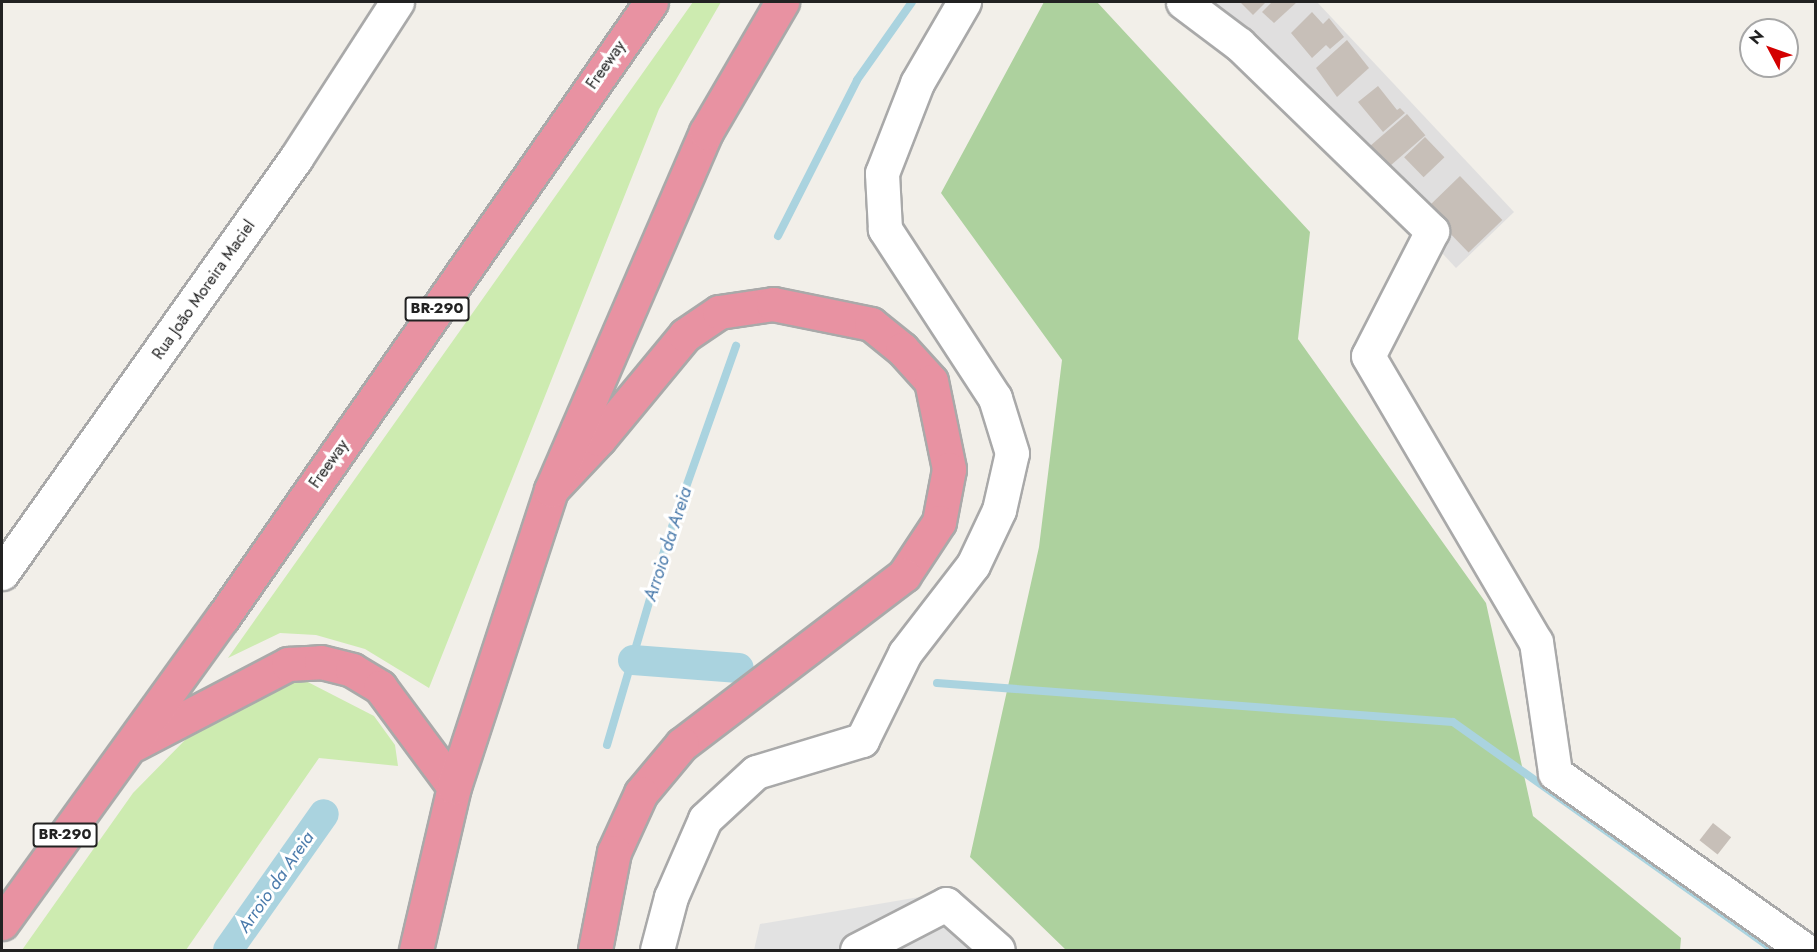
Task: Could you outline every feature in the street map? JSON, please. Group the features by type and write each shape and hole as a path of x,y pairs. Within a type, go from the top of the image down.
{"highway":[{"name":"Freeway","path":"2,923 651,2"},
{"path":"416,951 454,787 551,490 706,132 782,2"},
{"path":"551,490 599,439 685,335 719,312 773,304 817,310 871,324 902,349 932,381 949,469 939,522 904,575 682,744 641,793 614,852 595,951"},
{"path":"128,747 288,664 321,662 352,670 380,687 454,787"}],"street":[{"name":"Rua João Moreira Maciel","path":"2,573 296,158 397,2"},
{"path":"657,951 671,897 705,819 756,772 862,740 905,653 973,565 999,510 1012,453 995,398 885,229 882,173 917,82 964,2"},
{"path":"1183,2 1239,44 1432,231 1368,356 1536,642 1555,773 1805,951"},
{"path":"857,951 946,904 998,951"}],"shaded area":[{"path":"1208,2 1317,2 1514,212 1456,268"},
{"path":"949,892 1013,950 754,950 760,924"}],"green space":[{"path":"693,2 721,2 659,109 429,688 365,649 316,635 280,633 228,658"},
{"path":"1044,2 1097,2 1310,232 1298,339 1486,603 1533,816 1681,938 1680,950 1066,950 970,857 1039,547 1062,360 941,193"},
{"path":"300,678 374,716 395,745 398,766 319,758 186,950 22,950 133,793 187,738 240,703"}],"building":[{"path":"1240,2 1266,2 1253,15"},
{"path":"1272,2 1297,2 1274,23 1262,12"},
{"path":"1312,12 1323,24 1329,18 1344,37 1330,49 1326,45 1312,58 1291,33"},
{"path":"1347,40 1369,68 1337,97 1316,68"},
{"path":"1378,86 1397,110 1400,108 1405,113 1383,132 1358,102"},
{"path":"1407,114 1425,135 1388,168 1369,147"},
{"path":"1425,137 1444,157 1424,177 1404,157"},
{"path":"1460,176 1502,220 1469,253 1426,209"},
{"path":"1713,823 1731,837 1718,854 1699,840"}],"waterway":[{"name":"Arroio da Areia","path":"778,236 857,80 912,2"},
{"name":"Arroio da Areia","path":"607,745 668,538 736,346"},
{"path":"633,660 739,668"},
{"path":"937,683 1453,722 1774,950"},
{"name":"Arroio da Areia","path":"228,950 324,814"}]}
